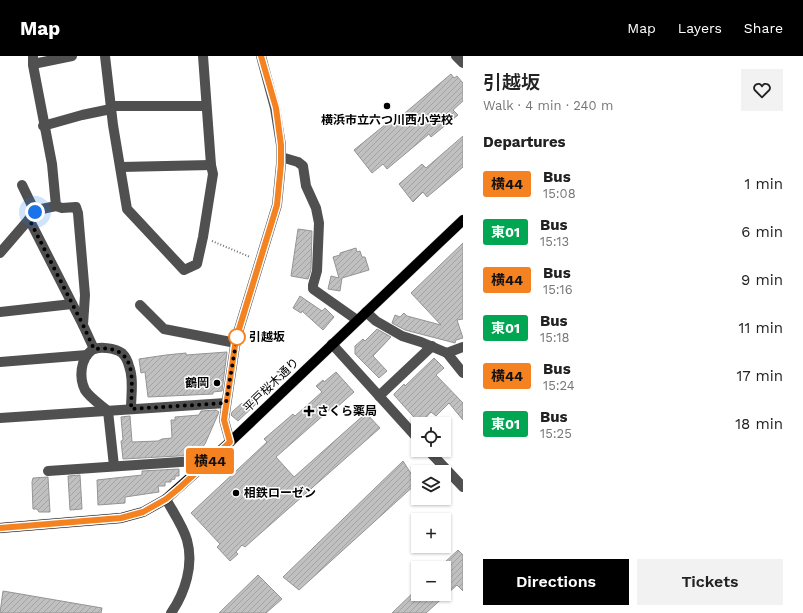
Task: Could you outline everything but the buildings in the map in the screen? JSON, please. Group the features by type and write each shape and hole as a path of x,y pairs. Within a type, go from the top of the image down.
{"main road":[{"name":"平戸桜木通り","path":"0,528 121,518 143,512 166,499 204,467 463,220"}],"street":[{"path":"56,206 52,164 43,126 33,60 72,56"},
{"path":"105,56 111,108 127,208 184,270 197,264 204,238 213,174 202,56"},
{"path":"230,442 224,420 236,342 256,259 277,205 281,157 281,145 276,108 261,56"},
{"path":"456,56 463,63"},
{"path":"43,126 111,108 206,106"},
{"path":"281,157 298,162 303,166 306,186 316,208 319,222 317,271 313,289 357,320"},
{"path":"121,167 211,165"},
{"path":"22,185 32,216 83,325 90,352 82,365 81,374 83,385 86,392 108,411 114,466"},
{"path":"0,253 32,216 43,208 56,206 62,208 76,207 78,213 85,295 83,325"},
{"path":"0,312 72,304"},
{"path":"140,305 164,329 236,342"},
{"path":"366,312 376,321 402,336 432,346 447,353 463,373"},
{"path":"332,344 411,431"},
{"path":"379,396 432,346"},
{"path":"447,353 463,347"},
{"path":"0,362 90,352 103,348 115,349 122,353 130,368 132,378 131,409"},
{"path":"0,418 226,403"},
{"path":"435,457 463,487"},
{"path":"48,471 195,461 204,467"},
{"path":"166,499 187,539 189,551 187,580 171,613"}],"path":[{"path":"204,238 256,259"}],"bus line":[{"name":"横44","path":"0,528 121,518 143,512 166,499 204,467 230,442 224,420 236,339 277,205 281,164 281,145 276,108 261,56"}],"place":[{"name":"横浜市立六つ川西小学校","path":"387,106"},
{"name":"引越坂","path":"237,337"},
{"name":"鶴岡","path":"217,383"},
{"name":"さくら薬局","path":"309,411"},
{"name":"相鉄ローゼン","path":"236,493"}],"route":[{"path":"35,212 29,219 94,349 115,349 122,353 126,359 132,378 131,409 226,403 237,337"}]}
